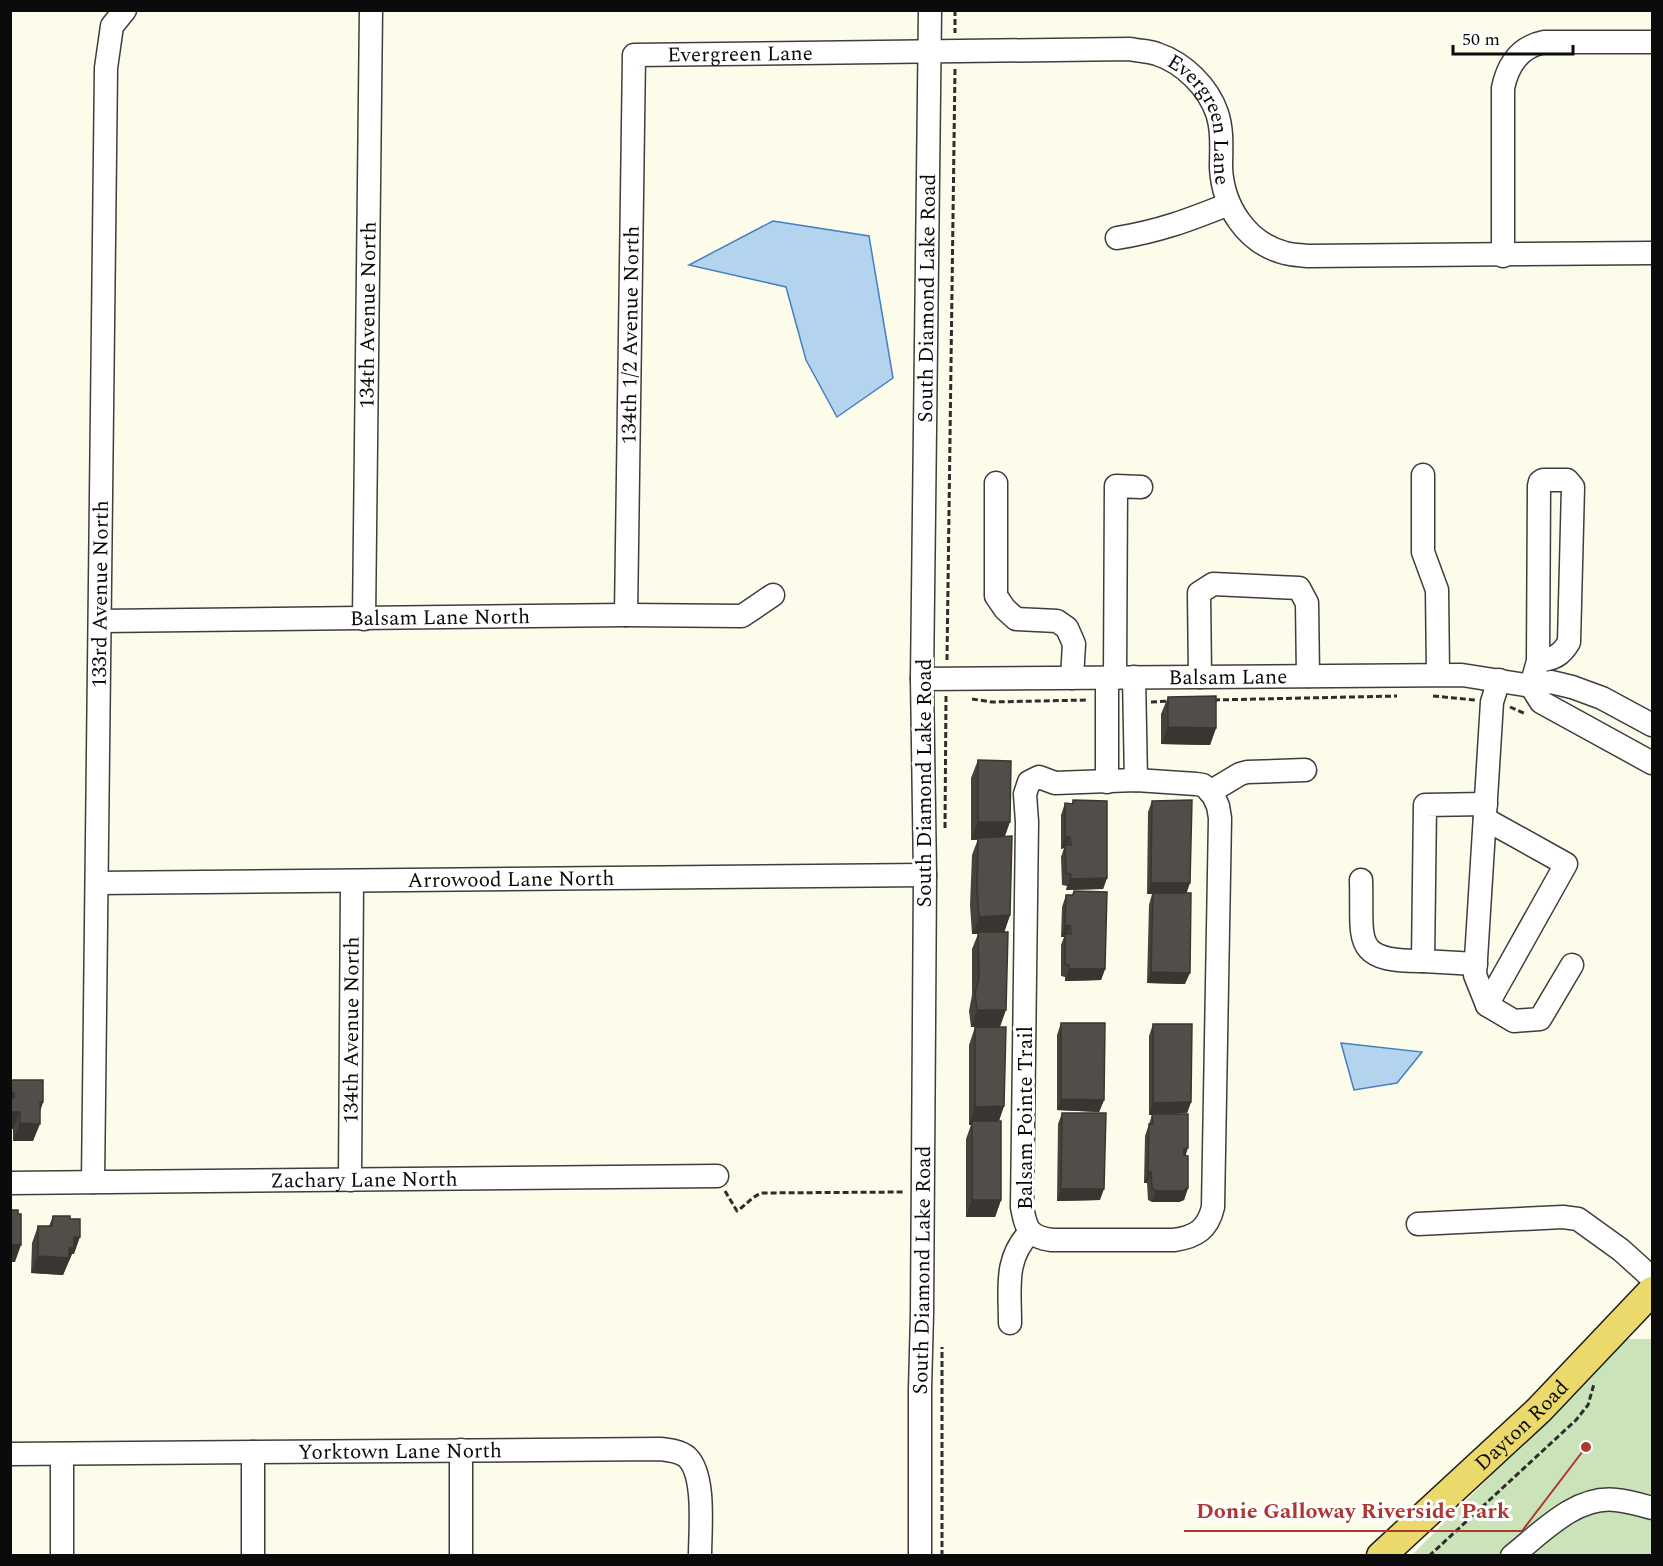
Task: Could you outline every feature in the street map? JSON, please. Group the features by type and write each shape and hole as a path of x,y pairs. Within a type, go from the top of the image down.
{"main road":[{"name":"Dayton Road","path":"1382,1556 1531,1418 1653,1291"}],"street":[{"name":"133rd Avenue North","path":"93,1182 106,68 112,26 125,10"},
{"name":"134th Avenue North","path":"364,619 371,10"},
{"name":"South Diamond Lake Road","path":"920,1556 925,875 922,679 930,10"},
{"path":"1503,256 1503,88 1511,64 1531,45 1544,42 1653,42"},
{"name":"Evergreen Lane","path":"634,55 1130,49 1156,53 1173,61 1192,75 1207,92 1217,114 1221,137 1224,192 1233,213 1264,245 1285,253 1308,256 1653,253"},
{"name":"134th 1/2 Avenue North","path":"626,615 634,55"},
{"path":"1117,238 1174,226 1229,204"},
{"path":"1423,475 1423,552 1437,590 1435,685"},
{"path":"1538,661 1554,658 1564,652 1569,642 1573,487 1567,480 1543,480 1539,486 1538,661 1531,686 1541,702 1653,763"},
{"path":"996,483 996,596 1005,609 1017,619 1057,621 1067,628 1074,644 1072,678"},
{"path":"1107,782 1115,683 1116,486 1141,487"},
{"path":"1200,677 1199,593 1213,584 1299,588 1307,603 1308,676"},
{"name":"Balsam Lane North","path":"100,621 626,615 742,616 773,595"},
{"name":"Balsam Lane","path":"922,679 948,690 1072,678 1115,683 1200,677 1308,676 1435,685 1462,675 1531,686 1551,682 1572,687 1602,698 1653,724"},
{"path":"1499,680 1492,702 1475,975 1487,1005 1514,1021 1540,1019 1572,965"},
{"path":"1115,683 1134,702 1136,780"},
{"path":"1210,792 1247,772 1305,770"},
{"name":"Balsam Pointe Trail","path":"1039,777 1055,783 1136,780 1203,785 1218,806 1220,818 1213,1207 1210,1218 1202,1230 1196,1235 1174,1240 1042,1239 1030,1232 1022,1207 1026,789 1031,780 1039,777"},
{"path":"1423,961 1425,805 1486,812 1566,864 1487,1005"},
{"name":"Arrowood Lane North","path":"97,883 925,875"},
{"path":"1361,880 1363,941 1369,950 1381,958 1397,962 1476,964"},
{"name":"134th Avenue North","path":"350,1180 352,881"},
{"name":"Zachary Lane North","path":"10,1183 717,1176"},
{"path":"1418,1224 1563,1217 1578,1219 1621,1250 1653,1278"},
{"path":"1010,1323 1011,1264 1018,1246 1030,1232"},
{"path":"461,1450 461,1556"},
{"name":"Yorktown Lane North","path":"10,1454 674,1450 687,1456 695,1468 699,1483 700,1556"},
{"path":"253,1452 253,1556"},
{"path":"62,1454 62,1556"},
{"path":"1512,1556 1567,1514 1589,1502 1614,1499 1653,1508"}],"path":[{"path":"945,831 955,10"},
{"path":"970,699 992,702 1115,683"},
{"path":"1435,685 1512,707 1532,718"},
{"path":"1206,700 1408,696"},
{"path":"1134,702 1170,701"},
{"path":"717,1176 737,1210 761,1193 922,1192"},
{"path":"942,1345 942,1556"},
{"path":"1429,1556 1576,1420 1588,1405 1593,1391 1599,1348"}],"green space":[{"path":"1627,1339 1652,1339 1652,1555 1411,1556"}],"water":[{"path":"773,221 869,236 893,378 837,417 806,360 786,287 689,265"},
{"path":"1341,1043 1422,1052 1397,1083 1354,1090"}],"building":[{"path":"1216,696 1216,728 1168,727 1168,697"},
{"path":"978,760 1011,761 1010,822 978,822"},
{"path":"1073,800 1107,801 1107,878 1070,879 1071,874 1066,873 1065,845 1071,845 1070,837 1065,837 1065,803 1073,804"},
{"path":"1192,800 1190,883 1151,883 1152,801"},
{"path":"1012,836 1010,915 979,917 978,838"},
{"path":"1074,891 1107,892 1105,969 1069,969 1069,965 1065,964 1065,934 1071,934 1070,925 1065,926 1066,895 1073,895"},
{"path":"1153,893 1191,893 1190,973 1151,972"},
{"path":"978,932 1008,932 1006,1010 977,1010 975,993 979,978"},
{"path":"1061,1023 1105,1023 1104,1100 1061,1099"},
{"path":"1153,1024 1192,1024 1191,1102 1153,1103"},
{"path":"975,1027 1006,1027 1004,1106 975,1107"},
{"path":"10,1080 43,1080 40,1124 20,1123 20,1112 10,1112 10,1098 14,1098 14,1093 10,1093"},
{"path":"1062,1113 1106,1113 1104,1189 1061,1189"},
{"path":"1152,1114 1188,1114 1188,1148 1184,1149 1184,1155 1188,1156 1188,1188 1183,1191 1156,1191 1152,1188 1151,1172 1148,1172 1149,1124 1153,1124"},
{"path":"972,1121 1001,1121 1001,1200 972,1200"},
{"path":"10,1210 18,1210 18,1214 21,1214 21,1245 10,1244"},
{"path":"53,1216 70,1216 70,1219 80,1219 80,1237 74,1237 74,1248 69,1248 69,1258 38,1256 38,1226 52,1226"}],"place":[{"name":"Donie Galloway Riverside Park","path":"1586,1447"}]}
